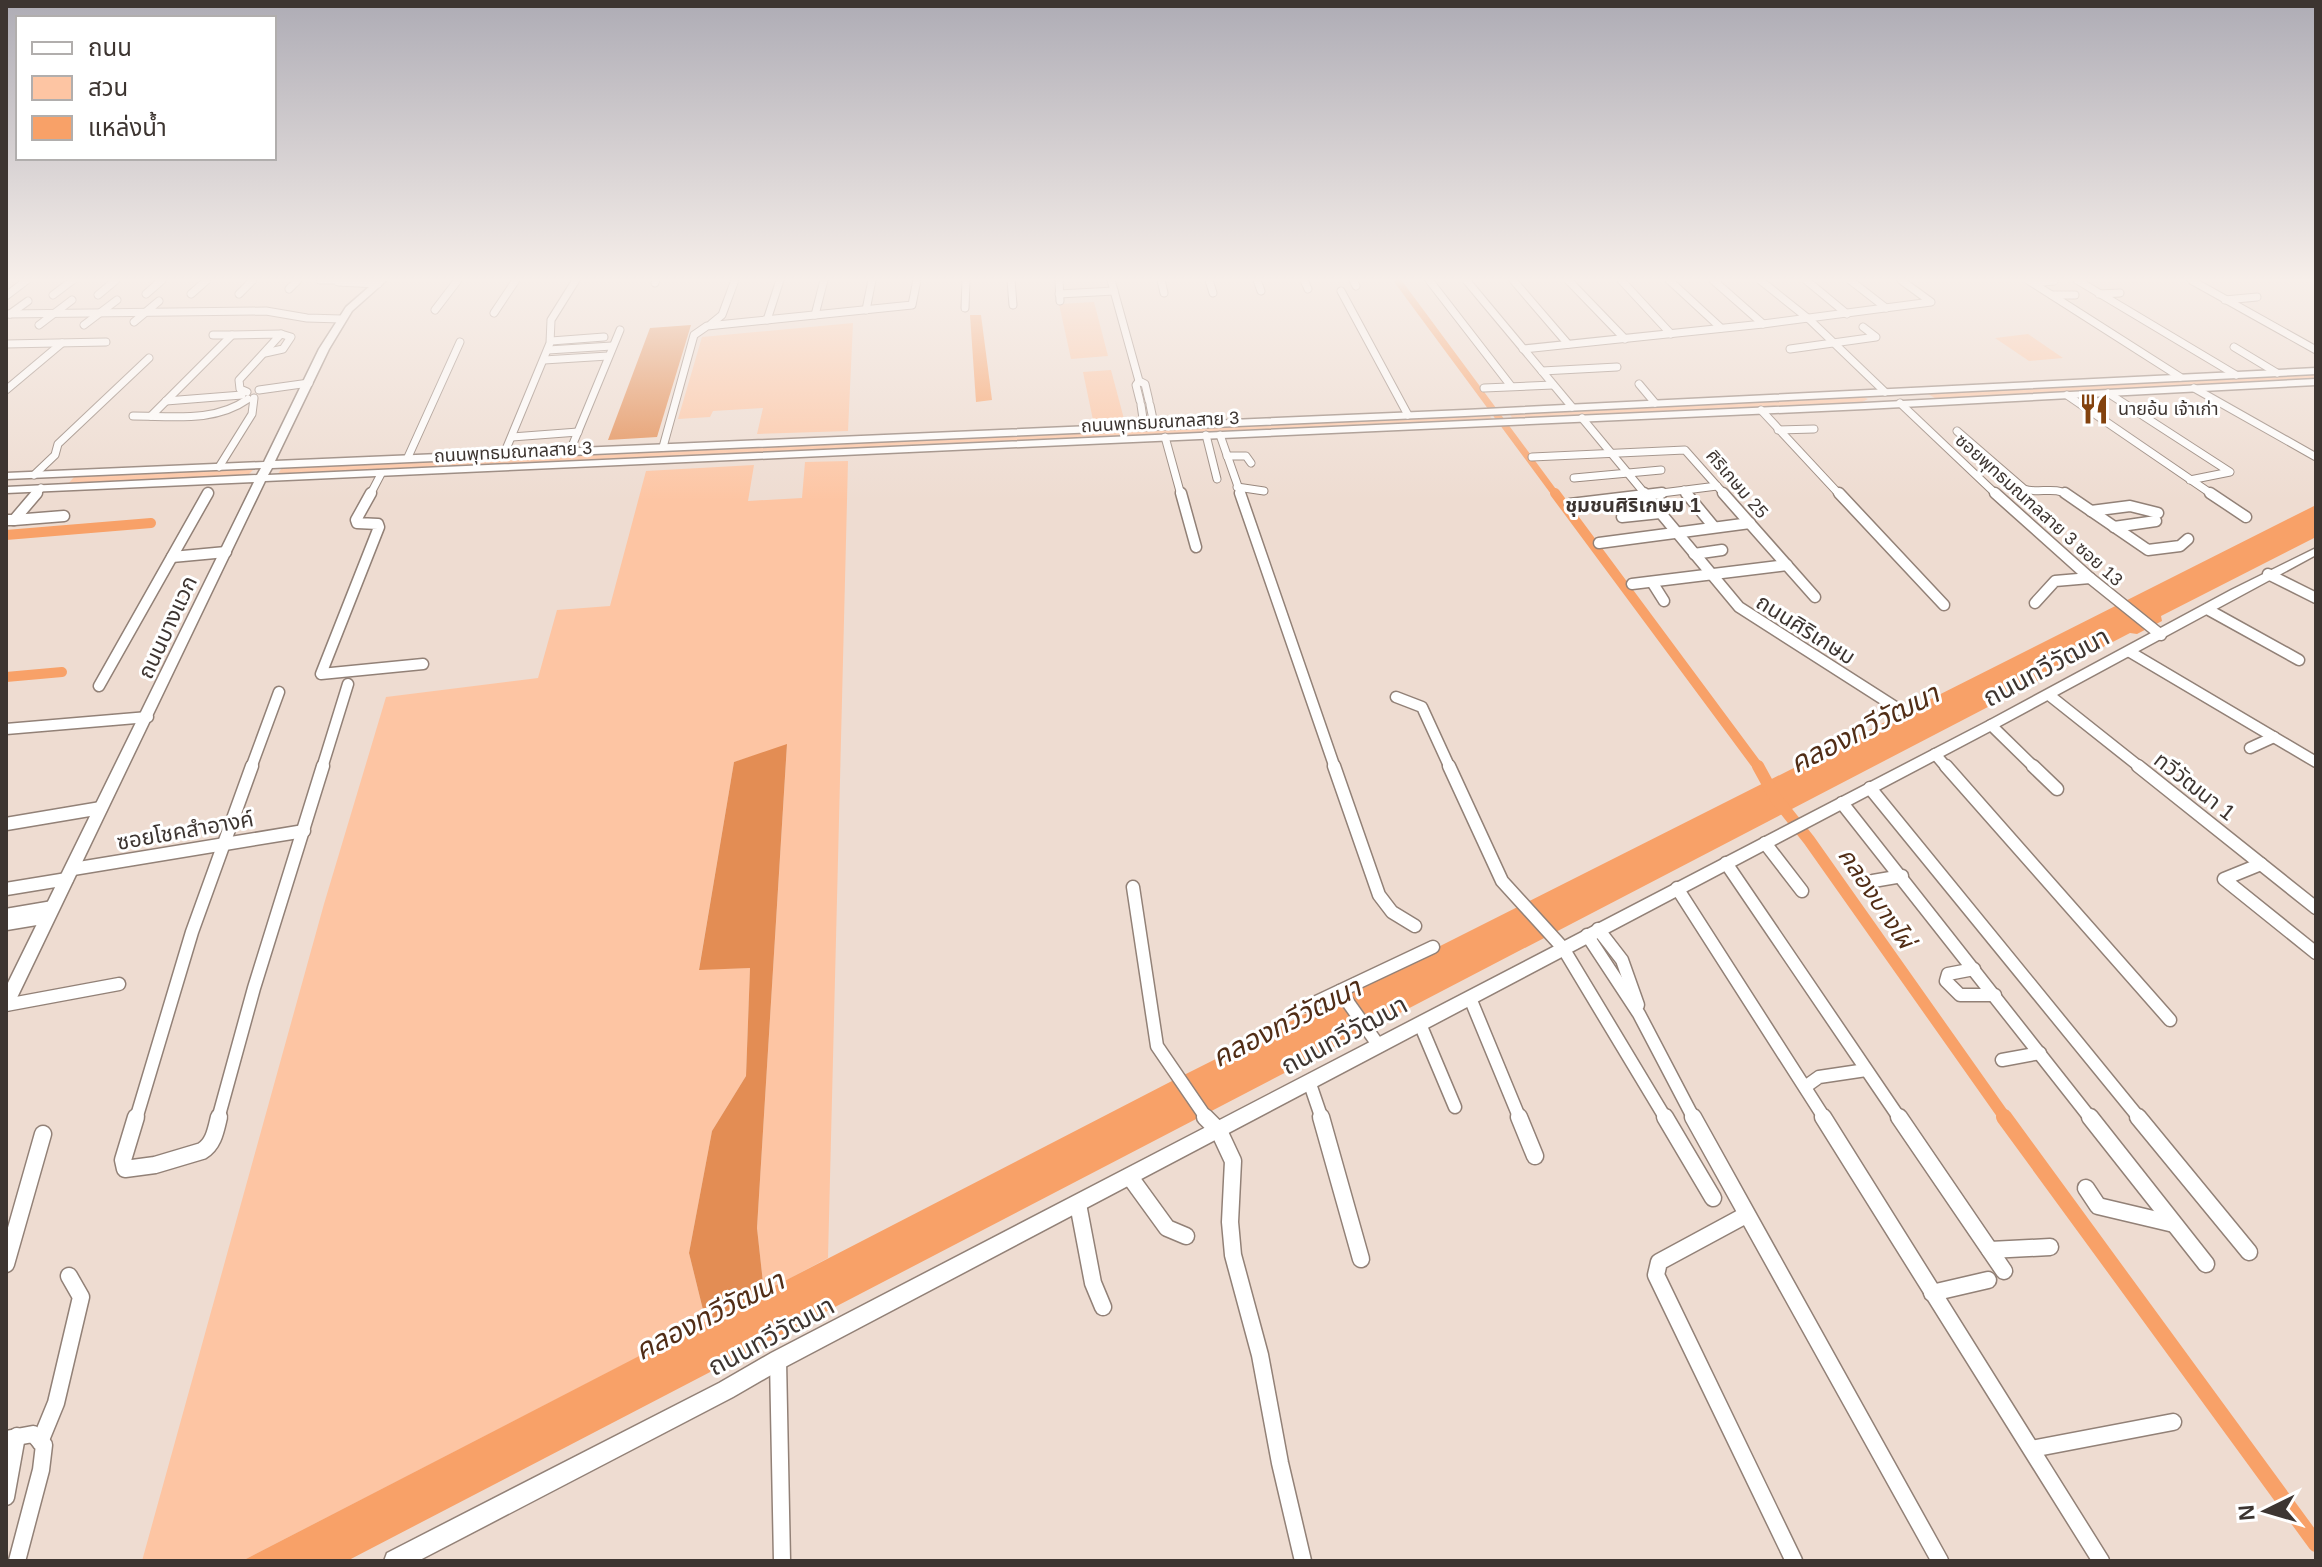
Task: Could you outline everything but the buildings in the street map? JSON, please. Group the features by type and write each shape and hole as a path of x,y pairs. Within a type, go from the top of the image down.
{"main road":[{"name":"ถนนบางแวก","path":"6,1004 324,353"},
{"name":"ถนนพุทธมณฑลสาย 3","path":"6,476 1547,409 1575,415 1655,403 2316,371"},
{"name":"ถนนพุทธมณฑลสาย 3","path":"6,490 1470,424 1575,415 1865,406 2316,382"},
{"path":"1926,390 1924,395 1939,401"},
{"path":"1885,392 1921,402"},
{"path":"1864,393 1900,403"},
{"path":"1864,393 1872,399 1865,406"},
{"path":"459,470 445,466 451,460 467,455"},
{"path":"43,488 68,479 68,476 56,474"},
{"name":"ถนนทวีวัฒนา","path":"395,1561 421,1554 778,1360 1310,1084 1375,1040 1420,1024 2130,652 2155,630 2207,609 2316,551"}],"street":[{"path":"6,390 50,353"},
{"path":"151,416 214,353"},
{"path":"252,395 240,389 239,380 265,353"},
{"path":"408,457 455,353"},
{"path":"504,454 546,353"},
{"path":"570,451 609,353"},
{"path":"663,447 689,353"},
{"path":"1131,353 1139,381 1136,385 1145,403 1149,425"},
{"path":"1375,353 1408,415"},
{"path":"1486,353 1511,386"},
{"name":"ถนนศิริเกษม","path":"1527,353 1575,415 1739,607 1900,710"},
{"path":"1844,353 1885,392"},
{"path":"2142,353 2180,377"},
{"path":"2199,353 2236,375"},
{"path":"2244,353 2277,373"},
{"path":"544,360 608,356"},
{"path":"34,475 55,455 58,444 149,358"},
{"path":"1542,371 1617,367"},
{"path":"1639,384 1655,403"},
{"path":"166,401 252,395 308,385"},
{"path":"1484,388 1553,385"},
{"path":"2194,388 2316,457"},
{"path":"2108,393 2230,472 2190,480"},
{"path":"133,416 216,413 241,405 252,395"},
{"path":"219,467 252,414 252,395"},
{"path":"2067,395 2246,517"},
{"name":"ซอยพุทธมณฑลสาย 3 ซอย 13","path":"1900,403 1939,443 2090,578 2155,630"},
{"path":"1761,410 1944,605"},
{"path":"1778,430 1814,429"},
{"path":"1957,431 2027,491 2063,491 2148,550 2180,546 2188,539"},
{"path":"512,437 578,432"},
{"path":"1206,435 1217,479"},
{"path":"1220,435 1379,895 1392,912 1415,926"},
{"path":"1165,437 1196,547"},
{"path":"1939,443 1969,441"},
{"name":"ศิริเกษม 25","path":"1609,453 1685,450 1815,597"},
{"path":"1532,457 1609,453"},
{"path":"1212,459 1246,456 1251,463"},
{"path":"1574,478 1661,470"},
{"path":"381,474 356,520 357,523 378,524 379,527 321,674 423,664"},
{"path":"1977,476 2007,474"},
{"path":"1570,504 1717,486"},
{"path":"1237,487 1264,491"},
{"path":"10,520 43,488"},
{"path":"1684,490 1714,527"},
{"path":"99,686 208,493"},
{"path":"2091,511 2130,506 2157,517 2114,527"},
{"path":"1622,517 1660,513"},
{"path":"10,520 64,516"},
{"path":"1599,543 1750,523"},
{"path":"1694,554 1722,550"},
{"path":"172,557 226,552"},
{"path":"1632,584 1787,565"},
{"path":"2268,574 2316,598"},
{"path":"2035,603 2055,581 2090,578"},
{"path":"1652,582 1664,601"},
{"path":"2207,609 2299,660"},
{"path":"2130,652 2316,762"},
{"path":"279,692 192,932 123,1160 125,1169 150,1166 209,1146 348,684"},
{"name":"ทวีวัฒนา 1","path":"2049,695 2316,908"},
{"path":"1396,697 1422,707 1489,857 1508,890 1563,948 1713,1198"},
{"path":"6,729 148,717"},
{"path":"1991,725 2057,789"},
{"path":"2250,748 2274,737"},
{"path":"1935,754 2170,1020"},
{"path":"1870,788 2249,1252"},
{"path":"1842,803 2206,1264"},
{"path":"6,824 101,808"},
{"name":"ซอยโชคสำอางค์","path":"6,889 224,844 304,831"},
{"path":"1765,843 1802,891"},
{"path":"1726,863 2004,1271"},
{"path":"2261,864 2224,879 2316,953"},
{"path":"1873,881 1902,876"},
{"path":"1133,887 1157,1046 1198,1109 1219,1131 1233,1161 1230,1222 1233,1255 1260,1355 1280,1463 1303,1561"},
{"path":"1677,888 2101,1561"},
{"path":"6,915 51,912"},
{"path":"6,924 51,912"},
{"path":"1592,932 1940,1561"},
{"path":"1308,1006 1433,947"},
{"path":"1974,969 1948,974 1946,981 1951,990 1962,997 1995,995"},
{"path":"6,1004 119,984"},
{"path":"1340,992 1375,1040"},
{"path":"1470,998 1535,1156"},
{"path":"1420,1024 1455,1107"},
{"path":"2002,1060 2040,1053"},
{"path":"1805,1087 1819,1077 1866,1070"},
{"path":"1310,1084 1333,1152 1361,1259"},
{"path":"6,1264 14,1213 43,1134"},
{"path":"1130,1177 1167,1228 1186,1236"},
{"path":"2086,1188 2098,1206 2175,1224"},
{"path":"1078,1204 1086,1230 1095,1293 1103,1307"},
{"path":"1746,1215 1659,1262 1656,1275 1794,1561"},
{"path":"1990,1250 2050,1247"},
{"path":"40,1442 56,1403 81,1297 69,1276"},
{"path":"1932,1293 1988,1280"},
{"path":"778,1360 782,1561"},
{"path":"2032,1449 2173,1422"},
{"path":"6,1497 12,1437 33,1434 44,1445 41,1470 17,1561"}],"green space":[{"path":"697,353 852,353 848,431 757,434 763,408 713,411 710,417 678,419"},
{"path":"1070,353 1107,353 1108,356 1071,359"},
{"path":"2017,353 2056,353 2063,358 2029,361"},
{"path":"1111,370 1124,419 1093,420 1083,372"},
{"path":"2316,373 2316,380 2301,381 1935,398 1928,394"},
{"path":"1860,396 1868,399 1862,402 1513,420 1510,414"},
{"path":"1489,414 1493,421 450,467 449,464 456,460"},
{"path":"446,459 443,467 278,474 283,466"},
{"path":"848,461 828,1258 764,1292 757,1228 787,745 734,762 699,969 750,968 746,1076 712,1131 689,1253 706,1322 242,1561 142,1561 324,904 386,697 538,678 557,610 610,606 646,471 754,465 748,501 802,498 805,462"},
{"path":"254,469 246,477 69,483 74,477"}],"shaded area":[{"path":"641,353 682,353 657,437 608,440"},
{"path":"787,744 757,1228 764,1292 706,1322 689,1253 712,1131 746,1076 750,968 699,970 734,762"}],"water":[{"path":"973,353 986,353 992,400 976,402"},
{"path":"2316,505 2316,537 2161,616 2162,621 2137,634 2130,633 347,1561 242,1561 1170,1082"}],"waterway":[{"name":"คลองบางไผ่","path":"1451,353 1556,495"},
{"name":"คลองบางไผ่","path":"1555,493 1759,768"},
{"path":"6,535 151,523"},
{"path":"6,677 62,672"},
{"name":"คลองบางไผ่","path":"1758,766 1775,797 1809,840 2006,1119"},
{"name":"คลองบางไผ่","path":"2004,1117 2316,1544"}],"place":[{"name":"นายอ้น เจ้าเก่า","path":"2094,409"}],"district":[{"name":"ชุมชนศิริเกษม 1","path":"1633,505"}],"water label":[{"name":"คลองทวีวัฒนา","path":"1864,728"},
{"name":"คลองทวีวัฒนา","path":"1286,1022"},
{"name":"คลองทวีวัฒนา","path":"709,1315"}]}
